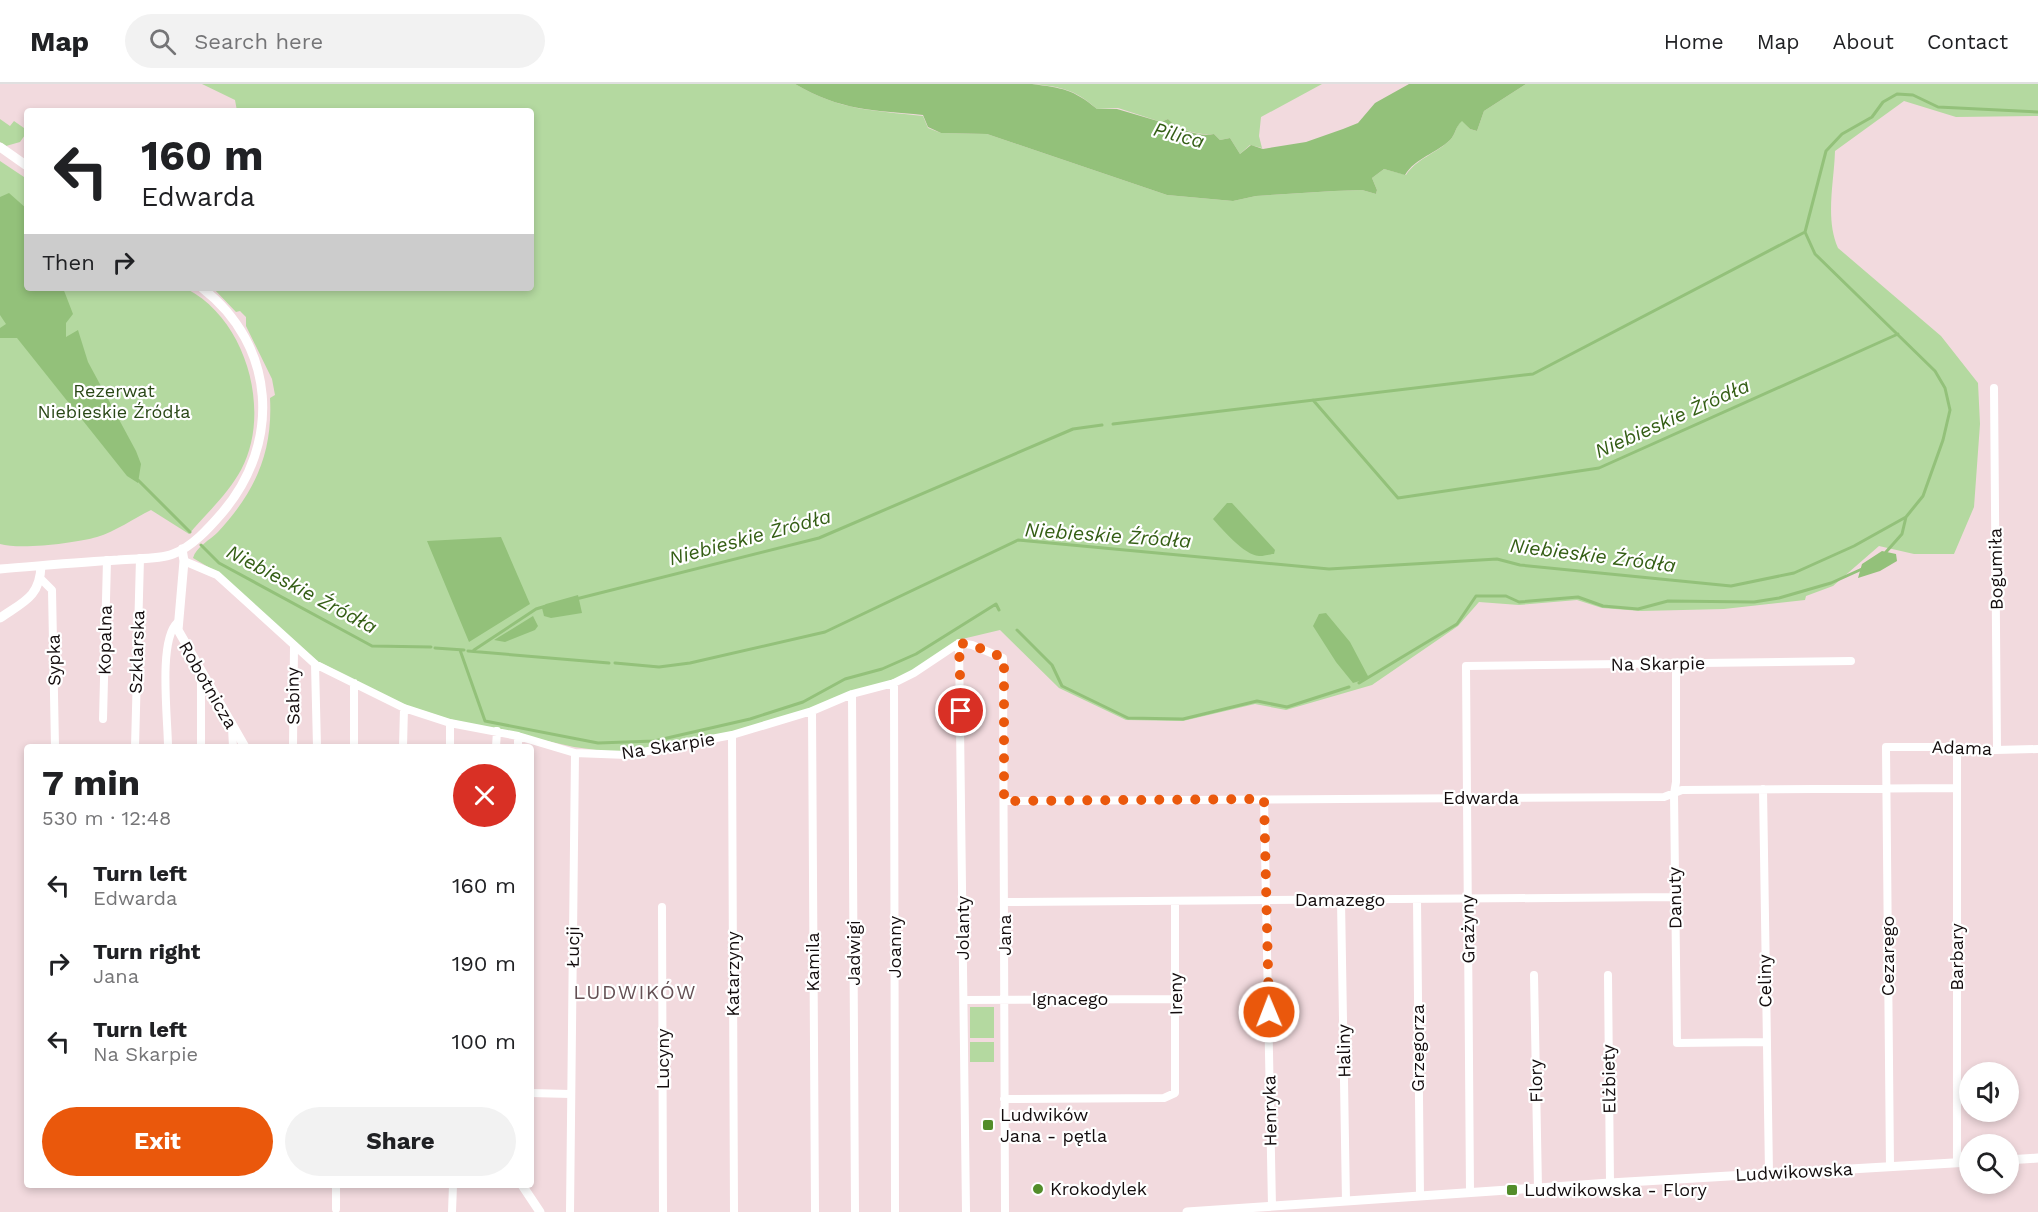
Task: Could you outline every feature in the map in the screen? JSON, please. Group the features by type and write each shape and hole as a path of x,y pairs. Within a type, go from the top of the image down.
{"street":[{"path":"0,147 24,164"},
{"path":"0,569 164,556 182,549 210,526 241,487 257,453 263,422 260,376 248,342 228,312 205,291"},
{"name":"Bogumiła","path":"1994,388 1998,749"},
{"name":"Robotnicza","path":"182,549 184,561 177,624 182,639 201,674 243,744"},
{"name":"Szklarska","path":"135,744 140,558"},
{"name":"Kopalna","path":"103,719 107,560"},
{"name":"Na Skarpie","path":"184,561 218,575 315,664 404,708 450,723 518,736 575,753 627,755 732,735 812,711 852,694 914,674 959,643"},
{"path":"0,618 30,597 38,587 41,566"},
{"name":"Sypka","path":"40,578 52,590 55,744"},
{"path":"168,744 166,660 169,632 177,624"},
{"name":"Jana","path":"959,643 972,645 1004,658 1005,1212"},
{"name":"Jolanty","path":"959,643 966,1212"},
{"name":"Sabiny","path":"293,744 294,646"},
{"name":"Na Skarpie","path":"1466,666 1851,661"},
{"path":"315,664 316,744"},
{"name":"Danuty","path":"1676,664 1674,794 1677,1044 1766,1042"},
{"name":"Grażyny","path":"1466,666 1470,1192"},
{"path":"201,674 201,744"},
{"name":"Joanny","path":"894,682 895,1212"},
{"path":"354,683 354,744"},
{"name":"Jadwigi","path":"852,694 855,1212"},
{"path":"403,744 404,708"},
{"name":"Kamila","path":"812,711 815,1212"},
{"path":"450,723 450,744"},
{"path":"232,728 233,744"},
{"path":"496,744 497,731"},
{"name":"Katarzyny","path":"732,735 734,1212"},
{"path":"518,736 518,744"},
{"name":"Adama","path":"1886,747 1952,747 1957,751 2038,749"},
{"name":"Cezarego","path":"1886,747 1890,1166"},
{"name":"Barbary","path":"1957,751 1957,1163"},
{"name":"Łucji","path":"570,1212 575,753"},
{"name":"Edwarda","path":"1004,801 1664,797 1682,790 1957,788"},
{"name":"Celiny","path":"1763,789 1769,1173"},
{"name":"Henryka","path":"1264,799 1272,1206"},
{"name":"Damazego","path":"1005,902 1675,897"},
{"name":"Haliny","path":"1341,900 1346,1201"},
{"name":"Grzegorza","path":"1418,900 1420,1196"},
{"name":"Ireny","path":"1004,1099 1164,1098 1174,1093 1177,1087 1175,902"},
{"name":"Lucyny","path":"662,906 663,1212"},
{"name":"Flory","path":"1534,975 1538,1188"},
{"name":"Elżbiety","path":"1608,975 1610,1183"},
{"name":"Ignacego","path":"964,1000 1176,999"},
{"path":"534,1093 570,1094"},
{"path":"2019,1159 2038,1158"},
{"name":"Ludwikowska","path":"1187,1212 1610,1183 1957,1163"},
{"path":"336,1188 336,1209"},
{"path":"452,1212 453,1188"},
{"path":"524,1188 540,1212"}],"green space":[{"path":"202,84 795,84 828,100 857,108 923,116 928,128 941,133 987,134 1167,195 1233,201 1256,196 1334,191 1362,190 1376,194 1377,190 1372,178 1384,169 1406,175 1415,165 1450,140 1462,120 1470,129 1477,131 1484,111 1526,84 2038,84 2038,116 1956,117 1904,101 1835,151 1831,213 1838,248 1941,336 1978,383 1980,424 1974,507 1954,554 1914,554 1879,546 1833,586 1806,596 1805,600 1724,609 1641,611 1602,608 1577,600 1519,605 1479,602 1458,626 1372,685 1286,710 1255,704 1183,721 1126,720 1059,688 1000,630 958,640 914,672 809,709 728,733 638,751 611,752 574,747 449,719 402,704 317,661 220,574 193,558 200,547 231,517 252,487 265,454 270,398 275,395 272,379 246,326 246,317 240,311 236,312 216,291 534,291 534,108 236,108 235,100"},
{"path":"1032,84 1322,84 1261,117 1259,136 1262,148 1250,145 1240,154 1230,138 1220,140 1214,134 1196,133 1183,129 1168,119 1161,122 1118,108 1097,109 1067,90"},
{"path":"0,119 10,126 14,121 24,128 24,136 20,142 6,146 0,142"},
{"name":"Rezerwat Niebieskie Źródła","path":"0,161 24,177 24,291 190,291 208,303 225,322 239,345 248,369 253,395 254,422 250,447 236,479 189,534 151,510 97,537 34,546 0,544"},
{"path":"970,1007 994,1007 994,1038 970,1038"},
{"path":"970,1042 994,1042 994,1062 970,1062"}],"water":[{"name":"Pilica","path":"795,84 1032,84 1074,93 1097,109 1117,109 1161,122 1168,119 1189,132 1214,134 1220,140 1230,138 1240,154 1251,145 1263,149 1306,142 1358,123 1375,103 1409,84 1526,84 1484,111 1477,131 1470,129 1462,121 1450,140 1414,164 1405,175 1384,169 1372,178 1377,190 1376,194 1362,190 1334,191 1256,196 1233,201 1167,195 987,134 941,133 928,127 923,115 857,108 828,100"},
{"path":"9,193 24,206 24,291 64,291 73,314 66,323 66,337 78,330 88,362 136,451 141,464 138,483 127,476 17,338 0,338 0,328 6,324 0,315 0,197"},
{"path":"1227,503 1232,503 1275,550 1274,554 1253,555 1240,547 1222,529 1213,519"},
{"path":"501,537 530,604 469,642 427,541"},
{"path":"1882,551 1896,554 1897,561 1880,571 1858,578 1862,564"},
{"path":"578,595 582,613 551,618 544,616 542,608 546,604"},
{"path":"1326,613 1350,642 1369,678 1353,683 1336,662 1313,626 1319,614"},
{"path":"533,616 538,626 535,630 505,642 494,640"}],"waterway":[{"name":"Niebieskie Źródła","path":"615,663 659,667 690,663 825,632 1018,540 1329,569 1497,559 1520,565 1731,586 1794,573 1854,546 1906,517 1923,496 1943,440 1950,410 1945,388 1935,371 1815,254 1805,232 1826,151 1842,134 1872,117 1883,102 1897,94 1913,95 1938,107 2038,112"},
{"name":"Niebieskie Żródła","path":"1113,424 1533,374 1805,232"},
{"name":"Niebieskie Żródła","path":"1313,400 1398,498 1599,468 1898,334"},
{"name":"Niebieskie Żródła","path":"576,599 819,538 1073,429 1102,425"},
{"name":"Niebieskie Źródła","path":"138,480 190,532"},
{"path":"1886,552 1902,534 1906,517"},
{"name":"Niebieskie Źródła","path":"201,545 219,563 372,646 431,647"},
{"path":"1359,683 1457,624 1476,596 1506,596 1519,602 1578,597 1603,606 1638,609 1668,601 1754,602 1779,598 1831,583 1862,569"},
{"path":"460,650 485,721 598,743 654,741 750,719 803,702 845,679 882,669 916,654 996,604 999,610"},
{"name":"Niebieskie Żródła","path":"474,650 536,609 546,606"},
{"path":"1017,630 1052,665 1062,686 1128,718 1183,719 1257,701 1287,707 1349,687"},
{"name":"Niebieskie Źródła","path":"435,648 464,650"},
{"name":"Niebieskie Źródła","path":"468,651 609,663"}],"place":[{"name":"Ludwików Jana - pętla","path":"988,1125"},
{"name":"Krokodylek","path":"1038,1189"},
{"name":"Ludwikowska - Flory","path":"1512,1190"}],"district":[{"name":"LUDWIKÓW","path":"635,992"}],"route":[{"path":"961,711 959,643 972,645 1004,658 1004,801 1264,799 1269,1012"}]}
